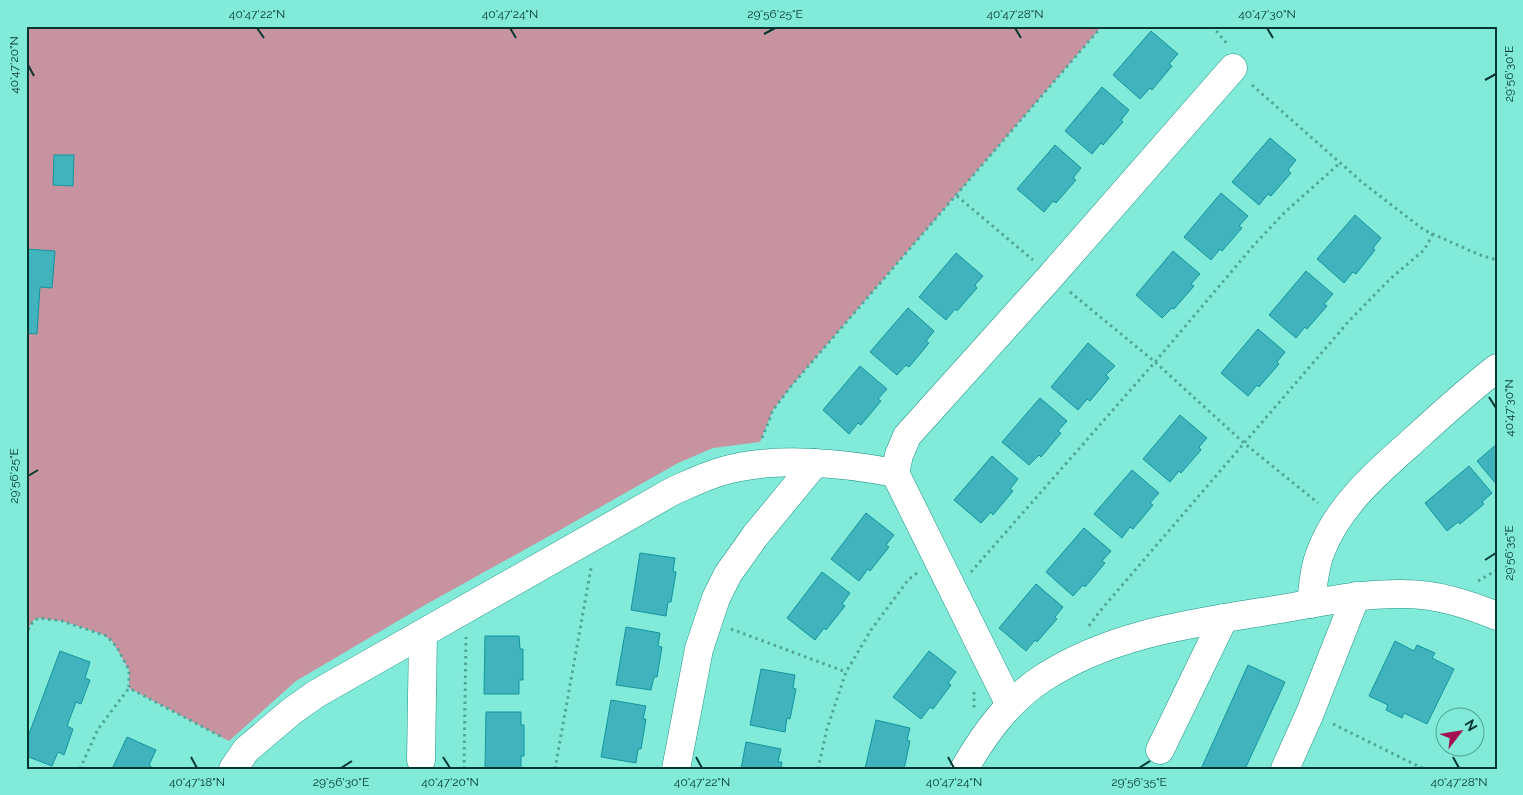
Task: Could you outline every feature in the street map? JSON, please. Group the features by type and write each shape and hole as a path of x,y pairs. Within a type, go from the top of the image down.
{"street":[{"path":"1010,705 895,474 899,455 907,436 1051,276 1233,68"},
{"path":"1311,604 1314,576 1321,551 1338,519 1353,498 1373,476 1470,389 1497,368"},
{"path":"233,769 246,750 292,711 316,694 673,491 724,471 752,465 815,463 862,467 895,474"},
{"path":"676,769 699,649 716,598 728,574 755,536 815,463"},
{"path":"964,769 991,725 1010,705 1043,678 1076,659 1106,647 1157,631 1356,596 1406,594 1440,596 1497,616"},
{"path":"1285,769 1310,713 1356,596"},
{"path":"1160,750 1224,618"},
{"path":"421,760 423,634"}],"path":[{"path":"752,465 773,410 792,385 1102,26"},
{"path":"1233,68 1340,163 1424,230 1480,255 1497,260"},
{"path":"954,592 1155,362 1254,245 1297,201 1340,163"},
{"path":"957,196 1155,362 1244,443 1338,519"},
{"path":"1076,659 1087,629 1100,611 1349,321 1390,279 1424,250 1433,234"},
{"path":"555,769 591,563"},
{"path":"818,769 827,729 846,672 872,630 908,580 919,570"},
{"path":"26,636 30,625 38,618 62,621 102,634 112,641 129,670 129,688 98,729 80,769"},
{"path":"708,620 846,672"},
{"path":"464,769 466,636"},
{"path":"129,688 229,741"},
{"path":"973,691 975,700 974,714"},
{"path":"1310,713 1424,769"}],"shaded area":[{"path":"26,26 1102,26 792,385 773,410 760,442 713,448 678,463 425,605 296,681 229,741 129,688 129,670 112,641 102,634 62,621 38,618 30,625 26,636"}],"building":[{"path":"1151,31 1178,54 1169,64 1172,66 1152,90 1150,88 1140,99 1113,75"},
{"path":"1102,87 1129,110 1121,120 1123,122 1103,145 1101,143 1092,154 1065,131"},
{"path":"1270,138 1296,160 1288,170 1291,173 1271,196 1268,194 1259,205 1232,182"},
{"path":"1055,145 1081,168 1073,178 1076,180 1056,203 1053,201 1044,212 1017,189"},
{"path":"54,155 74,155 73,186 53,185"},
{"path":"1221,193 1248,216 1239,226 1242,228 1222,251 1220,249 1211,260 1184,237"},
{"path":"1355,215 1381,238 1373,248 1375,250 1356,274 1353,272 1344,283 1317,259"},
{"path":"26,249 55,251 52,288 40,287 37,334 26,333"},
{"path":"1173,251 1200,274 1191,284 1194,286 1174,309 1172,308 1162,318 1136,295"},
{"path":"956,253 983,276 975,285 977,288 957,311 955,309 946,320 919,297"},
{"path":"1306,271 1333,294 1324,304 1327,306 1307,329 1305,327 1296,338 1269,315"},
{"path":"908,308 934,331 926,341 929,343 909,367 906,365 897,375 870,352"},
{"path":"1258,329 1285,352 1277,362 1279,364 1259,387 1257,385 1248,396 1221,373"},
{"path":"1088,343 1115,366 1106,375 1109,378 1090,401 1087,399 1078,410 1051,387"},
{"path":"860,366 887,389 878,399 881,401 861,425 858,423 849,434 823,410"},
{"path":"1040,398 1067,421 1058,431 1061,433 1041,457 1039,455 1029,465 1002,442"},
{"path":"1180,415 1207,438 1199,447 1201,450 1181,473 1179,471 1170,482 1143,459"},
{"path":"1497,444 1497,485 1477,461"},
{"path":"992,456 1018,479 1010,489 1013,491 993,515 991,512 981,523 954,500"},
{"path":"1469,466 1492,493 1482,502 1484,504 1460,524 1458,522 1447,531 1425,503"},
{"path":"1132,470 1159,493 1150,503 1153,505 1133,529 1130,527 1122,538 1094,514"},
{"path":"866,513 894,535 886,545 889,547 870,571 868,569 859,581 831,559"},
{"path":"1084,528 1111,551 1102,561 1105,563 1085,587 1083,585 1073,596 1046,572"},
{"path":"640,553 675,558 673,571 676,572 671,602 668,602 666,616 631,610"},
{"path":"822,572 850,593 842,604 845,606 826,630 824,628 815,640 787,618"},
{"path":"1036,584 1063,607 1055,617 1057,619 1037,642 1035,640 1026,651 999,628"},
{"path":"626,627 660,633 658,646 662,647 657,677 654,677 651,690 616,685"},
{"path":"485,636 519,636 520,649 523,649 523,680 519,680 519,694 484,694"},
{"path":"1395,641 1414,651 1417,645 1435,653 1432,658 1454,669 1427,724 1404,713 1402,718 1386,710 1388,705 1369,696"},
{"path":"60,651 90,662 85,678 90,680 81,704 76,702 67,726 73,729 64,755 58,752 52,766 26,756 26,742"},
{"path":"929,651 956,672 948,683 951,685 933,709 930,707 921,719 893,697"},
{"path":"1248,665 1285,682 1245,769 1201,769"},
{"path":"761,669 795,675 793,688 796,689 790,719 787,718 785,732 750,725"},
{"path":"611,700 646,706 643,719 646,719 641,749 638,749 636,763 601,757"},
{"path":"486,712 521,712 521,725 524,725 524,756 521,756 521,769 485,769"},
{"path":"876,720 910,728 907,740 910,741 904,769 865,769"},
{"path":"127,737 156,750 149,765 154,769 112,769"},
{"path":"746,742 781,749 778,762 782,762 781,769 741,769"}]}
